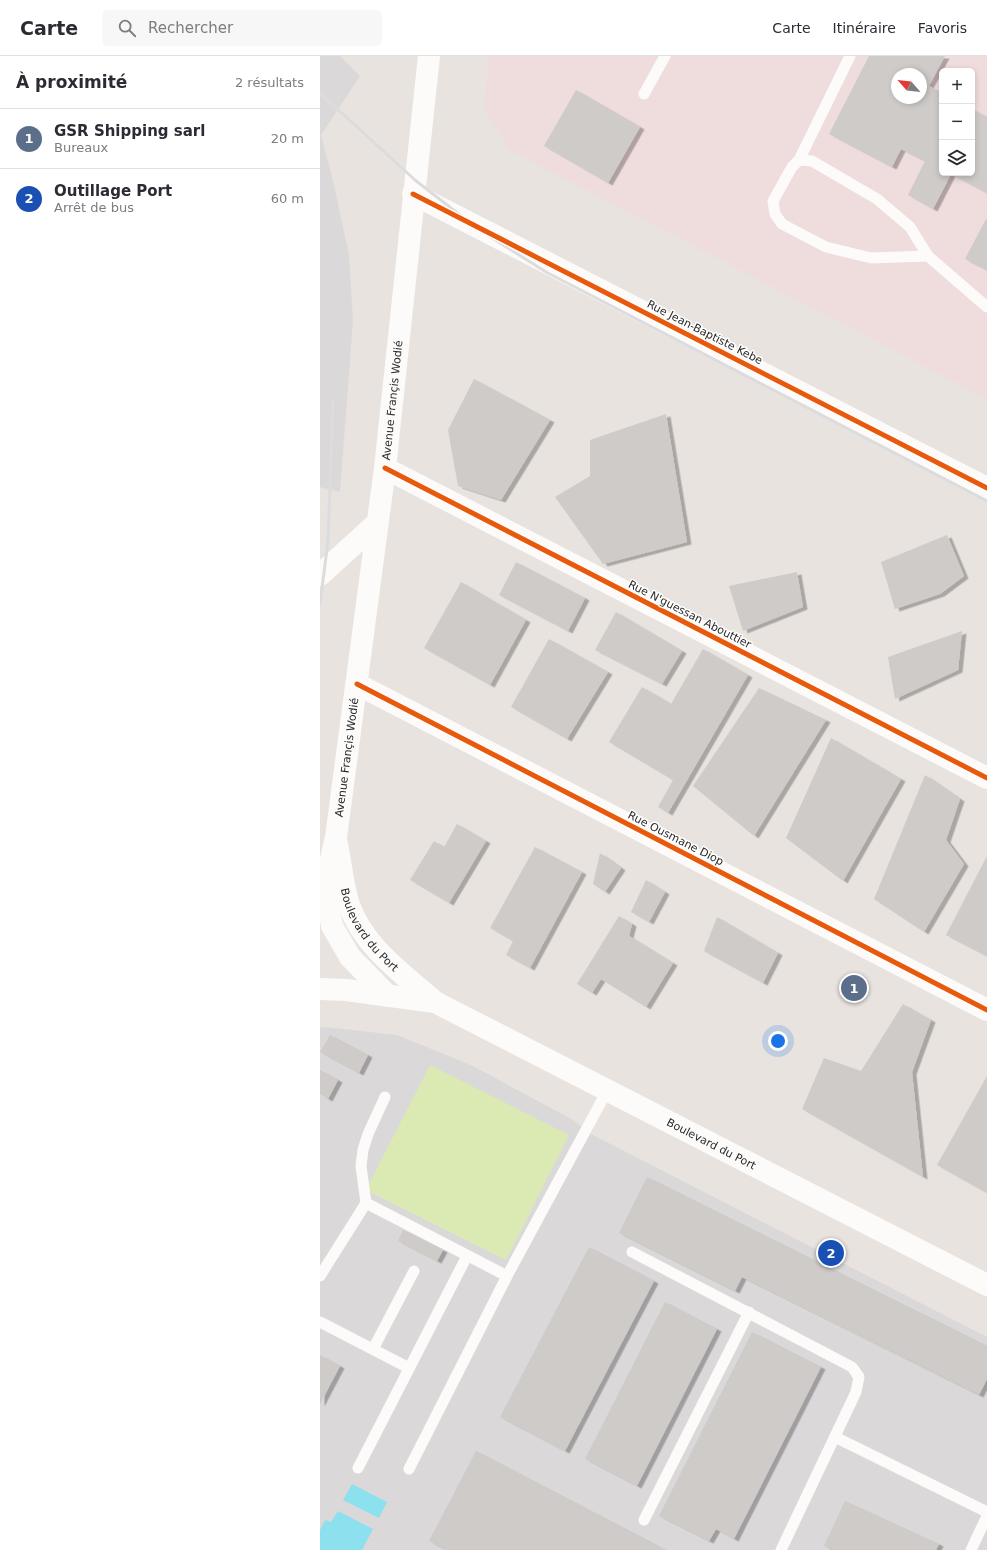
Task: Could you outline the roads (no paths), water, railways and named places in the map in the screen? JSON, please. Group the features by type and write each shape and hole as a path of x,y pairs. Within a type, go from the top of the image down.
{"street":[{"name":"Avenue Françis Wodié","path":"320,858 336,837 385,468 413,194 429,56"},
{"name":"Rue Jean-Baptiste Kebe","path":"413,194 987,488"},
{"name":"Rue N'guessan Abouttier","path":"385,468 987,778"},
{"path":"320,575 377,523"},
{"name":"Rue Ousmane Diop","path":"356,684 987,1010"},
{"path":"336,837 327,877 328,902 332,926 350,957 388,996"},
{"name":"Boulevard du Port","path":"336,837 349,904 363,933 382,955 435,1002 987,1285"},
{"name":"Boulevard du Port","path":"320,988 435,1002"}],"lane":[{"path":"644,94 665,56"},
{"path":"850,56 799,160 792,167 772,201 775,214 782,224 826,247 871,258 928,256"},
{"path":"799,160 812,161 877,199 910,227 928,256 987,308"},
{"path":"409,1469 507,1276 607,1091"},
{"path":"320,1276 366,1203 361,1166 363,1150 368,1134 385,1097"},
{"path":"366,1203 507,1276"},
{"path":"632,1252 852,1367 859,1377 856,1392 781,1550"},
{"path":"358,1468 467,1256"},
{"path":"373,1349 414,1272"},
{"path":"644,1520 749,1312"},
{"path":"320,1322 410,1368"},
{"path":"835,1437 987,1512"},
{"path":"971,1550 987,1516"}],"water":[{"path":"352,1484 387,1502 379,1518 343,1500"},
{"path":"338,1511 373,1529 362,1550 320,1550 320,1530 325,1520 331,1522"}],"railway":[{"path":"320,93 415,180 478,229 546,272 987,501"},
{"path":"320,604 328,541 333,401"}],"place":[{"name":"GSR Shipping sarl","path":"854,988"},
{"name":"Outillage Port","path":"831,1253"}]}
